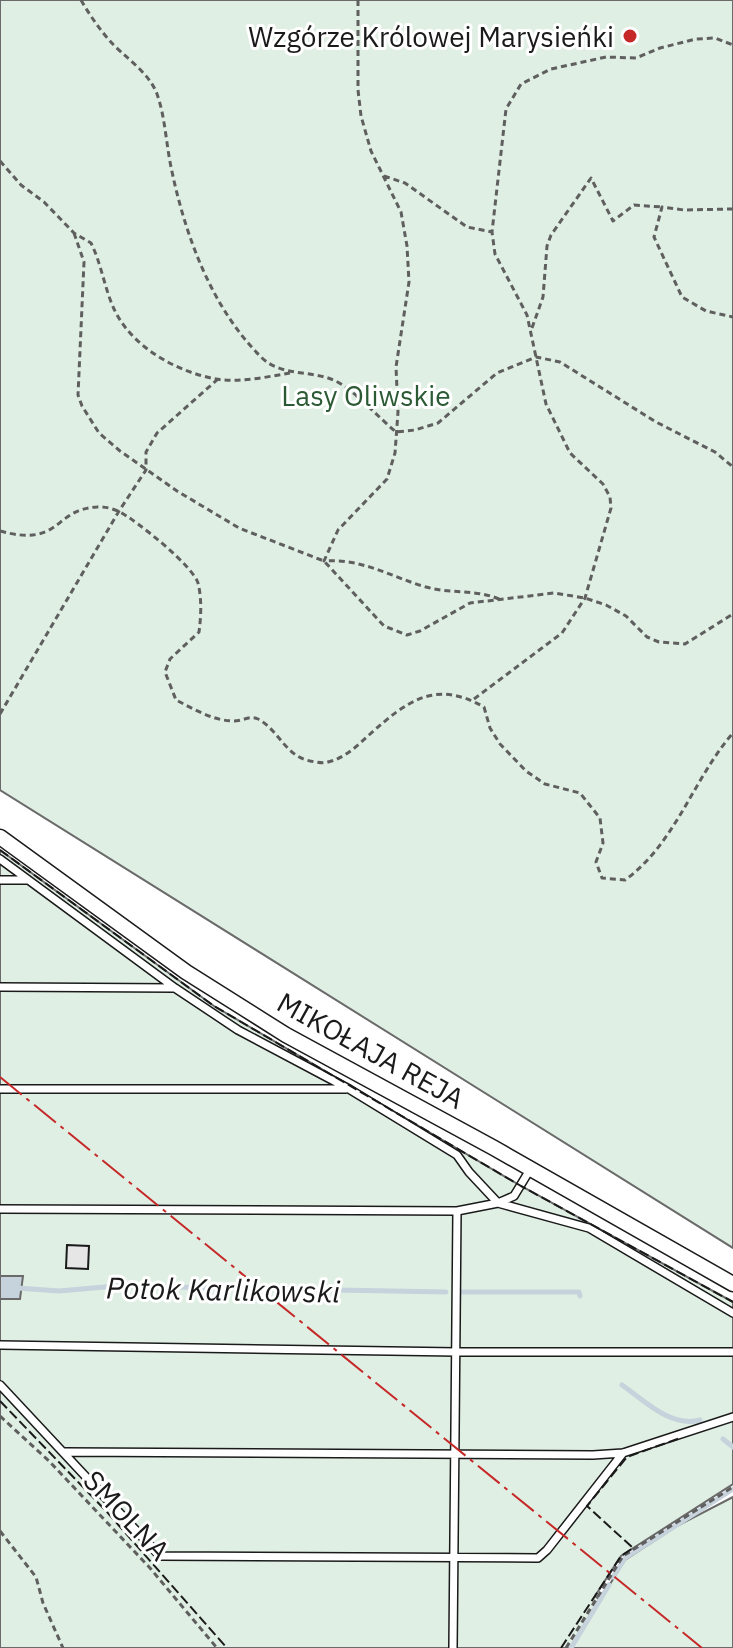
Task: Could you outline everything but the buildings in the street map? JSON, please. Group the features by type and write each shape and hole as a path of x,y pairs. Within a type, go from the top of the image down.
{"street":[{"name":"MIKOŁAJA REJA","path":"0,837 186,972 286,1035 531,1168 733,1284"}],"lane":[{"path":"0,859 175,988 238,1030 349,1089 457,1155 498,1203 589,1228 733,1313"},
{"path":"0,880 28,880"},
{"path":"0,987 175,988"},
{"path":"0,1089 349,1089"},
{"path":"0,1209 457,1211 498,1203 514,1196 531,1168"},
{"path":"453,1648 457,1211"},
{"path":"0,1345 457,1352 733,1352"},
{"path":"0,1385 160,1556 538,1558 623,1453"},
{"path":"65,1452 623,1453 733,1417"}],"path":[{"path":"81,0 94,22 138,67 157,93 175,188 195,252 222,306 265,361 290,373"},
{"path":"324,561 338,530 387,479 395,453 396,367 408,270 401,212 371,151 361,116 357,80 358,0"},
{"path":"473,700 562,633 585,598 611,508 610,497 603,484 570,453 546,404 527,315 495,254 492,232 506,109 521,84 551,69 606,57 636,58 696,39 715,38 733,45"},
{"path":"0,161 21,185 44,202 74,233 91,243 115,312 150,351 181,369 218,379 314,373 340,383 396,432 438,423 497,373 536,357 560,362 656,422 715,452 733,467"},
{"path":"384,176 405,183 467,227 492,232"},
{"path":"531,331 543,297 547,246 551,235 591,178 613,221 634,205 684,210 733,209"},
{"path":"662,207 654,237 682,297 706,311 733,317"},
{"path":"74,233 84,262 78,395 99,433 146,470 239,528 324,561 356,561 427,587 474,591 501,599"},
{"path":"0,714 146,470 146,452 157,433 218,379"},
{"path":"0,531 21,537 34,536 51,531 77,510 101,506 119,511 189,567 198,582 201,609 199,632 170,659 165,672 176,700 210,716 234,721 253,717 301,759 326,763 351,751 411,703 431,695 452,692 473,700 484,707 490,728 500,744 526,771 545,784 580,793 600,818 603,843 596,862 602,878 625,880 645,866 661,846 720,747 733,733"},
{"path":"324,561 384,626 407,635 470,603 554,593 585,598 626,616 647,637 673,644 685,644 733,614"},
{"name":"SMOLNA","path":"0,1416 49,1461 150,1568 217,1648"},
{"path":"566,1648 623,1556 733,1487"},
{"path":"0,1531 36,1577 43,1603 63,1648"}],"green space":[{"name":"Lasy Oliwskie","path":"0,0 733,0 733,1248 0,790"},
{"path":"0,850 214,1006 521,1186 733,1302 733,1484 621,1556 595,1596 600,1600 625,1560 677,1526 733,1497 733,1648 0,1648"}],"shaded area":[{"path":"0,1276 23,1276 20,1299 0,1299"}],"waterway":[{"name":"Potok Karlikowski","path":"17,1288 59,1291 116,1286 446,1292"},
{"name":"Potok Karlikowski","path":"461,1292 579,1292 580,1296"},
{"name":"Potok Karlikowski","path":"622,1385 669,1417 700,1420"},
{"name":"Potok Karlikowski","path":"723,1439 733,1447"},
{"path":"613,1577 625,1558 733,1489"},
{"path":"571,1648 609,1585"}],"fence":[{"path":"0,850 214,1006 521,1186 733,1302"},
{"path":"0,1401 106,1511 227,1648"},
{"path":"561,1648 621,1556 633,1548 587,1506 627,1457 680,1438"}],"power":[{"path":"0,1077 702,1648"}],"place":[{"name":"Wzgórze Królowej Marysieńki","path":"630,36"}]}
